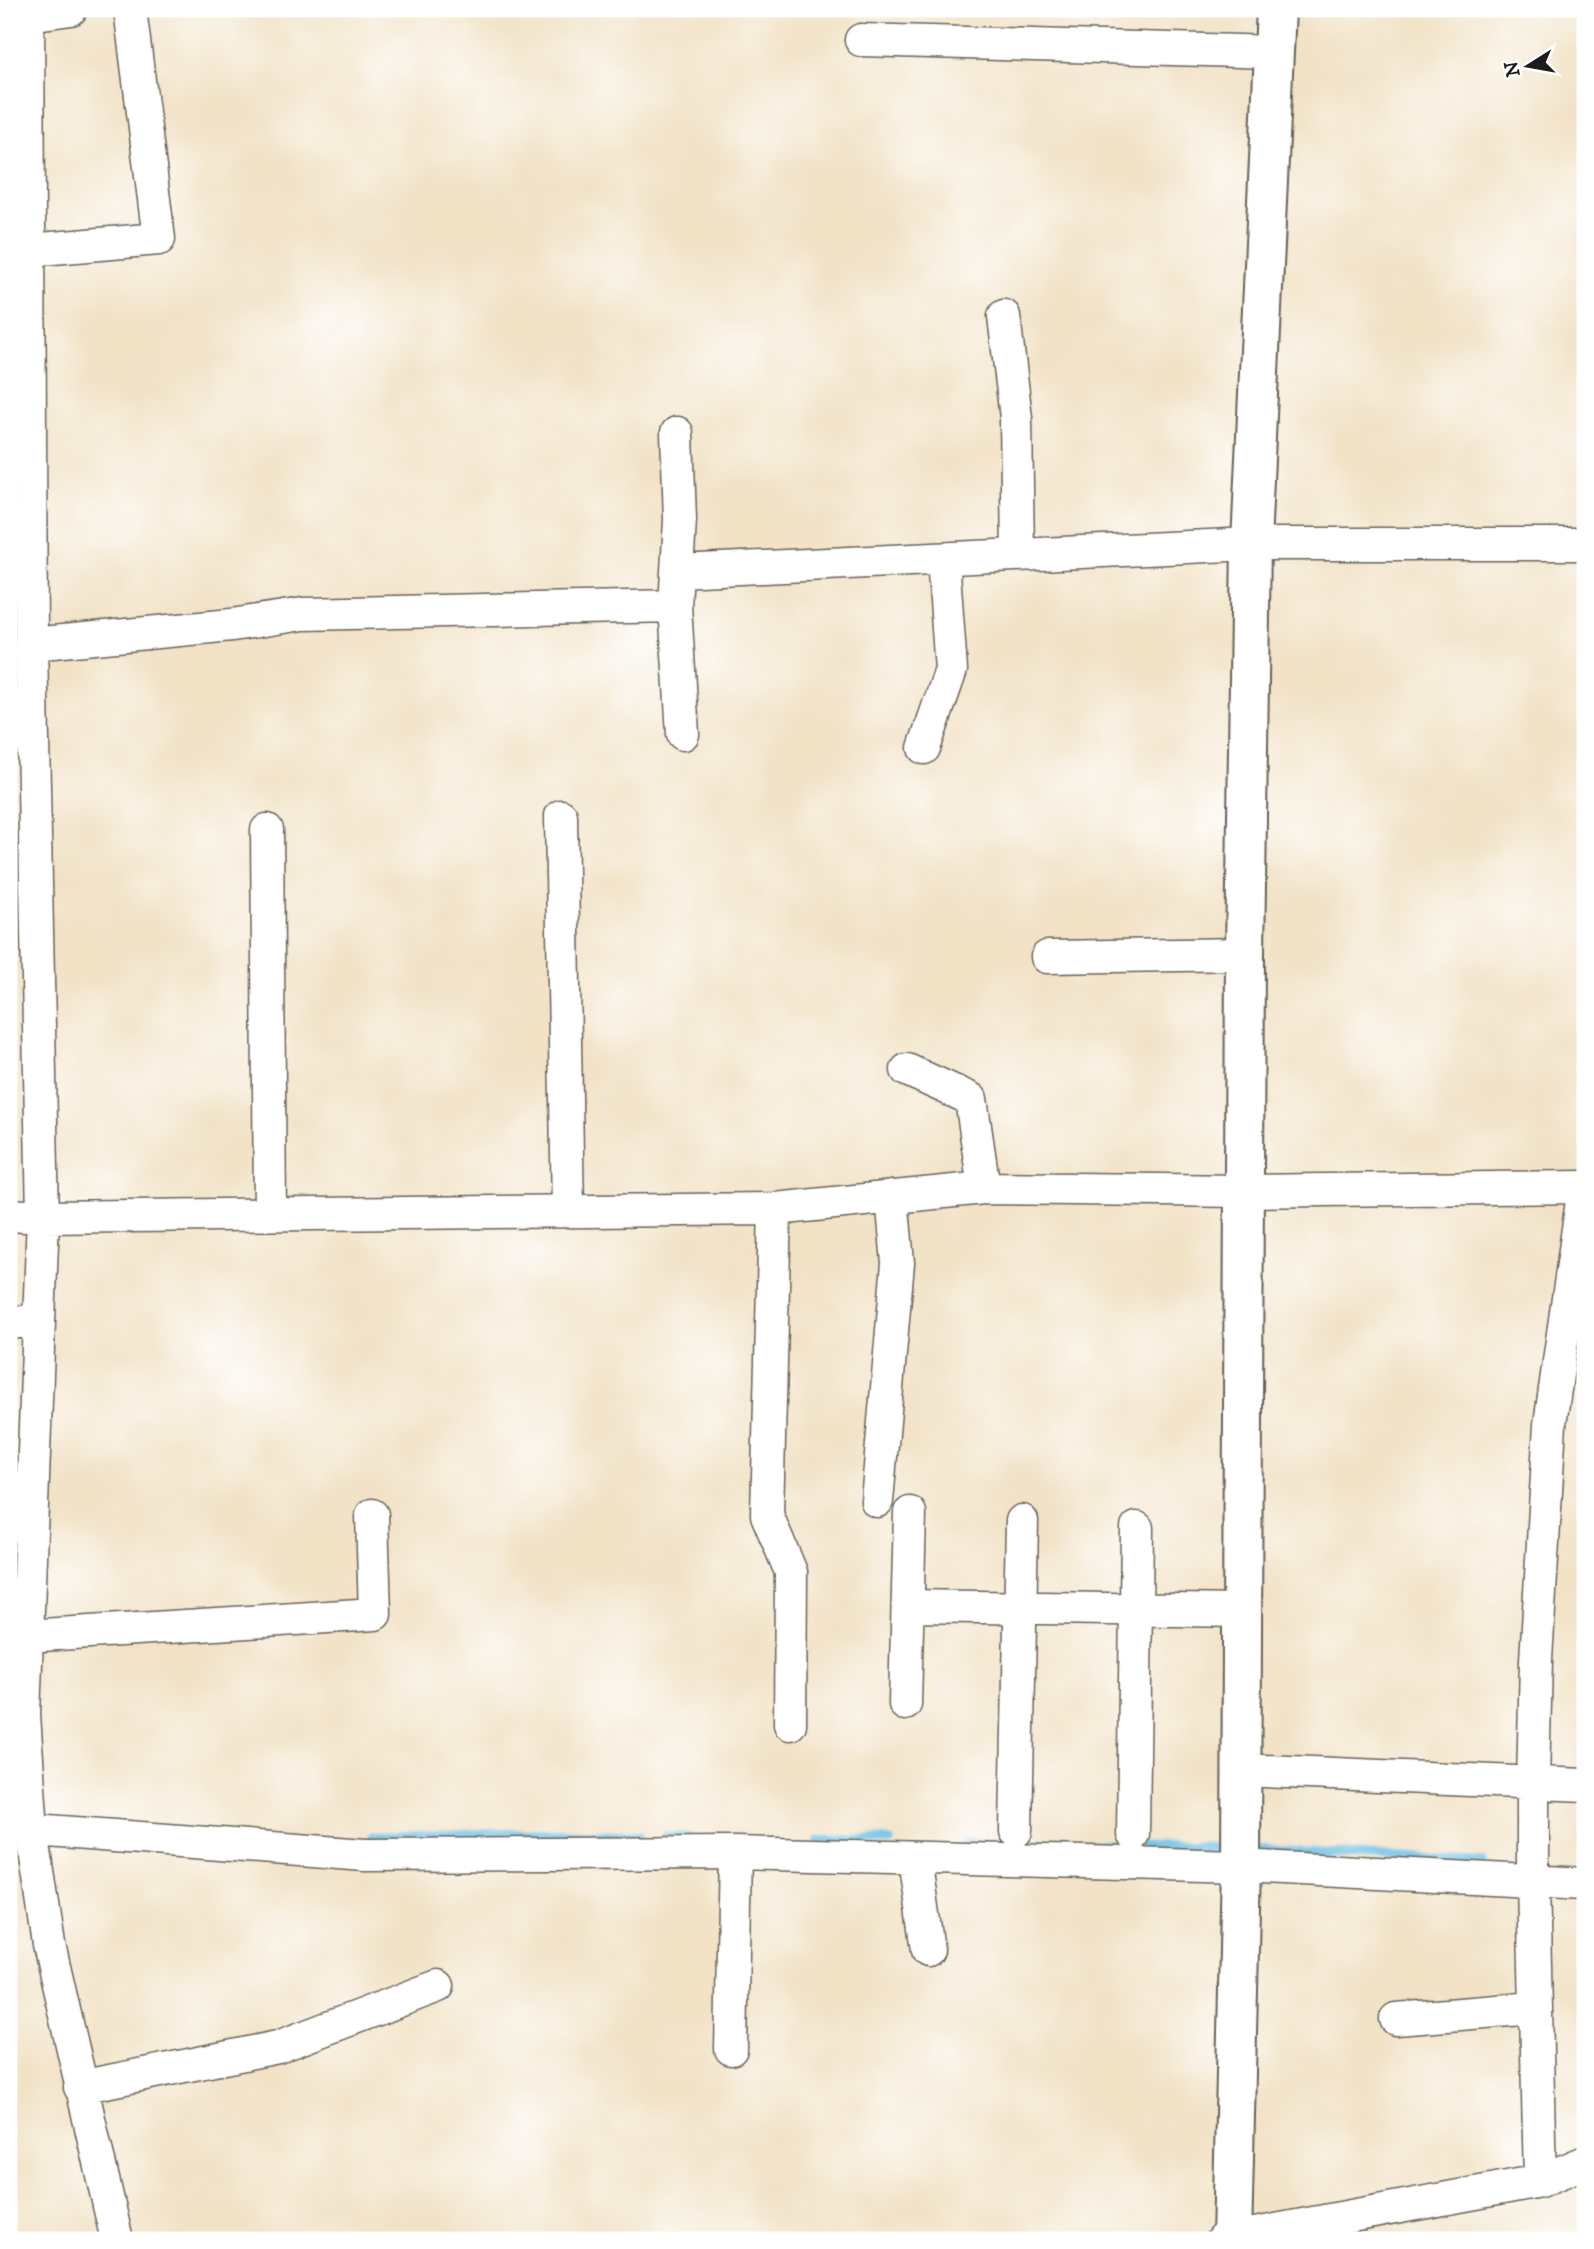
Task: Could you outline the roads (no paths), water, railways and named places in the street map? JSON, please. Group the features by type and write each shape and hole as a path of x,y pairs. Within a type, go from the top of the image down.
{"street":[{"path":"71,9 28,12 19,182 29,250 31,644 43,1217 24,1322 20,1500 26,1636 20,1830 50,1945 80,2087 117,2240"},
{"path":"29,250 159,239 130,9"},
{"path":"1276,9 1251,544 1245,954 1241,1866 1229,2240 1540,2181 1585,2162"},
{"path":"861,40 1275,52"},
{"path":"1004,316 1016,418 1018,555"},
{"path":"677,433 680,520 675,606 683,734"},
{"path":"678,571 1251,544 1585,544"},
{"path":"924,748 951,670 943,559"},
{"path":"31,644 232,625 303,614 675,606"},
{"path":"561,816 568,1211"},
{"path":"267,830 270,1214"},
{"path":"1047,957 1245,954"},
{"path":"907,1070 971,1099 984,1188"},
{"path":"9,1215 43,1217 775,1209 984,1188 1245,1191 1584,1187 1550,1424 1536,1660 1533,1881 1540,2181"},
{"path":"877,1501 898,1263 892,1197"},
{"path":"775,1209 767,1515 790,1572 790,1724"},
{"path":"905,1704 909,1513"},
{"path":"26,1636 375,1614 372,1515"},
{"path":"1016,1831 1021,1521"},
{"path":"1133,1834 1137,1528"},
{"path":"909,1606 1242,1611"},
{"path":"1242,1770 1585,1786"},
{"path":"20,1830 365,1854 735,1853 1241,1866 1585,1884"},
{"path":"732,2049 735,1853"},
{"path":"915,1858 928,1950"},
{"path":"80,2087 278,2047 438,1986"},
{"path":"1396,2019 1536,2008"}],"waterway":[{"path":"372,1837 552,1833 639,1836"},
{"path":"665,1837 688,1838"},
{"path":"819,1840 890,1841"},
{"path":"968,1843 1217,1848"},
{"path":"1262,1850 1482,1863"}]}
